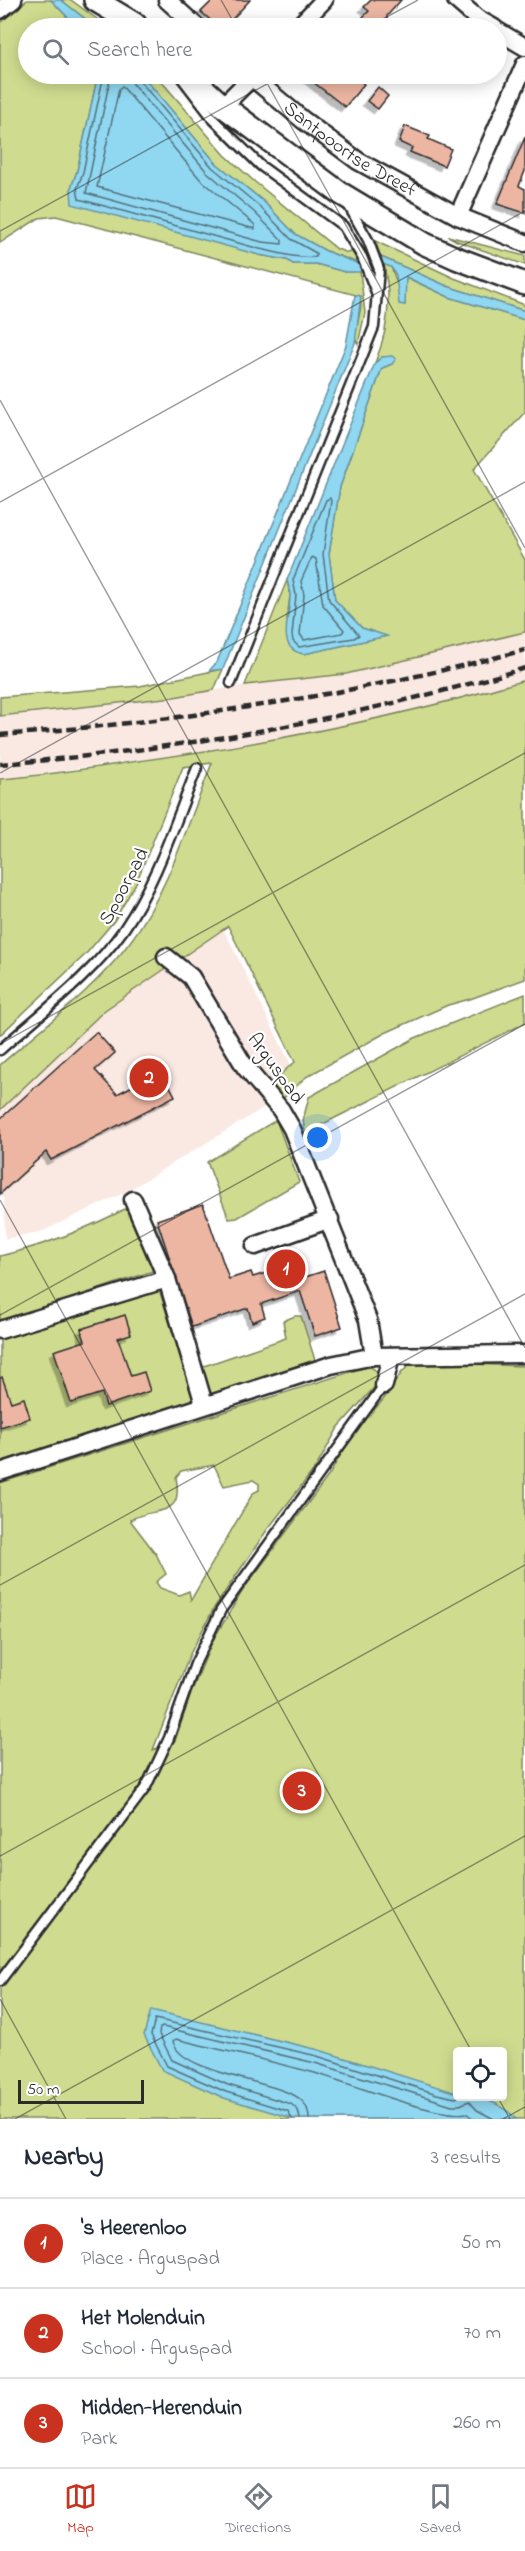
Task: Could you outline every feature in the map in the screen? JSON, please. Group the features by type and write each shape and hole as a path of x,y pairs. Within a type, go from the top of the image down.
{"street":[{"path":"0,10 13,0"},
{"path":"95,0 124,18"},
{"path":"112,0 129,18"},
{"path":"167,0 187,18"},
{"path":"307,18 324,0"},
{"path":"456,0 477,18"},
{"path":"507,36 525,47"},
{"path":"458,216 525,64"},
{"name":"Santpoortse Dreef","path":"199,84 223,106 340,192 425,244"},
{"path":"223,106 244,84"},
{"name":"Santpoortse Dreef","path":"262,84 303,120 358,161 458,216 525,243"},
{"name":"Santpoortse Dreef","path":"223,106 262,152 310,188 354,216 384,230 525,284"},
{"name":"Arguspad","path":"166,957 191,977 245,1066 281,1110 292,1129 330,1219 368,1320 374,1356"},
{"path":"134,1200 167,1279 204,1404"},
{"path":"255,1246 330,1219"},
{"path":"0,1330 167,1279"},
{"path":"0,1472 204,1404 331,1365 374,1356 525,1354"},
{"path":"384,1385 391,1356"}],"lane":[{"path":"185,84 214,120 261,166 343,226 362,257 376,293"},
{"path":"231,683 369,344 376,316 379,269 375,253 340,192"},
{"name":"Spoorpad","path":"0,1050 89,969 124,928 148,888 197,768"},
{"path":"0,1981 146,1787 169,1738 195,1664 221,1610 384,1385"}],"shaded area":[{"path":"525,632 525,725 233,747 0,779 0,716 174,697 245,685 346,674"},
{"path":"212,906 301,1085 126,1192 43,1231 5,1239 4,1199 0,1194 0,1071"}],"green space":[{"path":"27,0 51,0 68,18 18,18 18,84 96,84 77,171 71,188 259,255 287,260 293,264 316,264 345,272 360,271 365,313 358,344 355,338 361,306 360,296 56,216 39,218 0,243 0,23"},
{"path":"61,0 71,0 95,18 84,18"},
{"path":"149,84 164,84 225,155 337,249 348,253 353,251 358,263 326,251 295,234 263,201 216,163"},
{"path":"448,236 525,256 525,265 457,241"},
{"path":"375,241 454,278 525,305 525,311 447,286 381,257"},
{"path":"383,264 391,267 405,305 405,277 449,297 525,320 525,412 474,469 525,560 525,632 346,674 245,685 287,580 290,595 287,619 304,654 386,636 362,628 335,600 329,554 340,487 382,368 392,364 382,357 375,363 383,340 387,315 388,290"},
{"path":"223,669 214,690 174,697 0,716 0,697 140,686"},
{"path":"525,680 525,979 448,1005 385,1033 306,1077 276,1105 273,1091 277,1080 295,1062 228,926 105,1010 0,1110 0,1065 101,975 144,922 177,856 212,763 183,767 136,883 114,921 86,954 0,1035 0,779 91,768 289,737 431,706"},
{"path":"525,994 525,1023 305,1133 303,1120 309,1097 415,1038"},
{"path":"276,1120 299,1182 237,1218 229,1219 207,1162"},
{"path":"131,1206 153,1271 0,1322 0,1256 67,1235"},
{"path":"158,1286 194,1399 0,1462 0,1337"},
{"path":"301,1316 315,1360 210,1394 201,1367 286,1338 283,1321"},
{"path":"413,1362 525,1366 525,2119 0,2119 0,1483 369,1366 377,1371 379,1382 338,1428 316,1467 267,1530 214,1608 190,1654 153,1750 175,1741 193,1688 213,1640 243,1590 329,1475 353,1433 383,1400 402,1372","holes":["214,1465 224,1486 253,1480 259,1484 259,1490 253,1493 191,1600 189,1591 179,1595 160,1588 156,1582 166,1574 156,1554 130,1520 172,1506 176,1500 176,1477 181,1471"]}],"water":[{"path":"51,0 61,0 84,18 68,18"},
{"path":"96,84 149,84 216,163 263,201 295,234 326,251 356,263 381,257 447,286 525,311 525,320 449,297 406,277 405,305 399,304 396,275 391,267 383,264 359,272 345,272 316,264 293,264 287,260 259,255 72,204 71,188 77,171"},
{"path":"355,295 361,296 355,343 223,669 209,671 217,662 346,345"},
{"path":"392,356 396,359 392,364 382,368 340,487 329,554 335,600 362,628 387,636 304,654 295,651 289,645 287,638 290,595 287,580 375,363 382,357"},
{"path":"151,2010 319,2050 453,2092 453,2101 490,2101 504,2108 516,2119 295,2119 224,2098 162,2070 144,2035"}],"building":[{"path":"213,0 250,0 233,18 208,18 201,12"},
{"path":"371,0 401,0 387,18 363,18 369,11 364,7"},
{"path":"316,84 364,84 345,107"},
{"path":"378,87 388,96 378,109 367,101"},
{"path":"405,126 430,136 428,139 451,149 444,166 410,152 412,148 399,142"},
{"path":"525,137 525,171 519,186 525,189 525,213 497,204"},
{"path":"96,1032 115,1053 95,1070 117,1094 162,1071 175,1096 51,1160 46,1152 0,1194 0,1119"},
{"path":"203,1204 229,1279 251,1272 253,1277 294,1264 299,1279 324,1271 342,1327 315,1336 300,1291 261,1304 265,1317 252,1322 248,1308 192,1327 157,1220"},
{"path":"125,1315 131,1334 118,1338 131,1376 144,1372 150,1391 106,1406 102,1393 71,1403 54,1351 85,1341 81,1329"},
{"path":"2,1377 11,1402 24,1398 30,1418 0,1427 0,1378"}],"railway":[{"path":"0,735 132,723 264,704 396,680 525,650"},
{"path":"0,764 132,751 265,730 397,702 525,668"}],"place":[{"name":"Het Molenduin","path":"149,1078"},
{"name":"'s Heerenloo","path":"286,1269"},
{"name":"Midden-Herenduin","path":"302,1791"}]}
